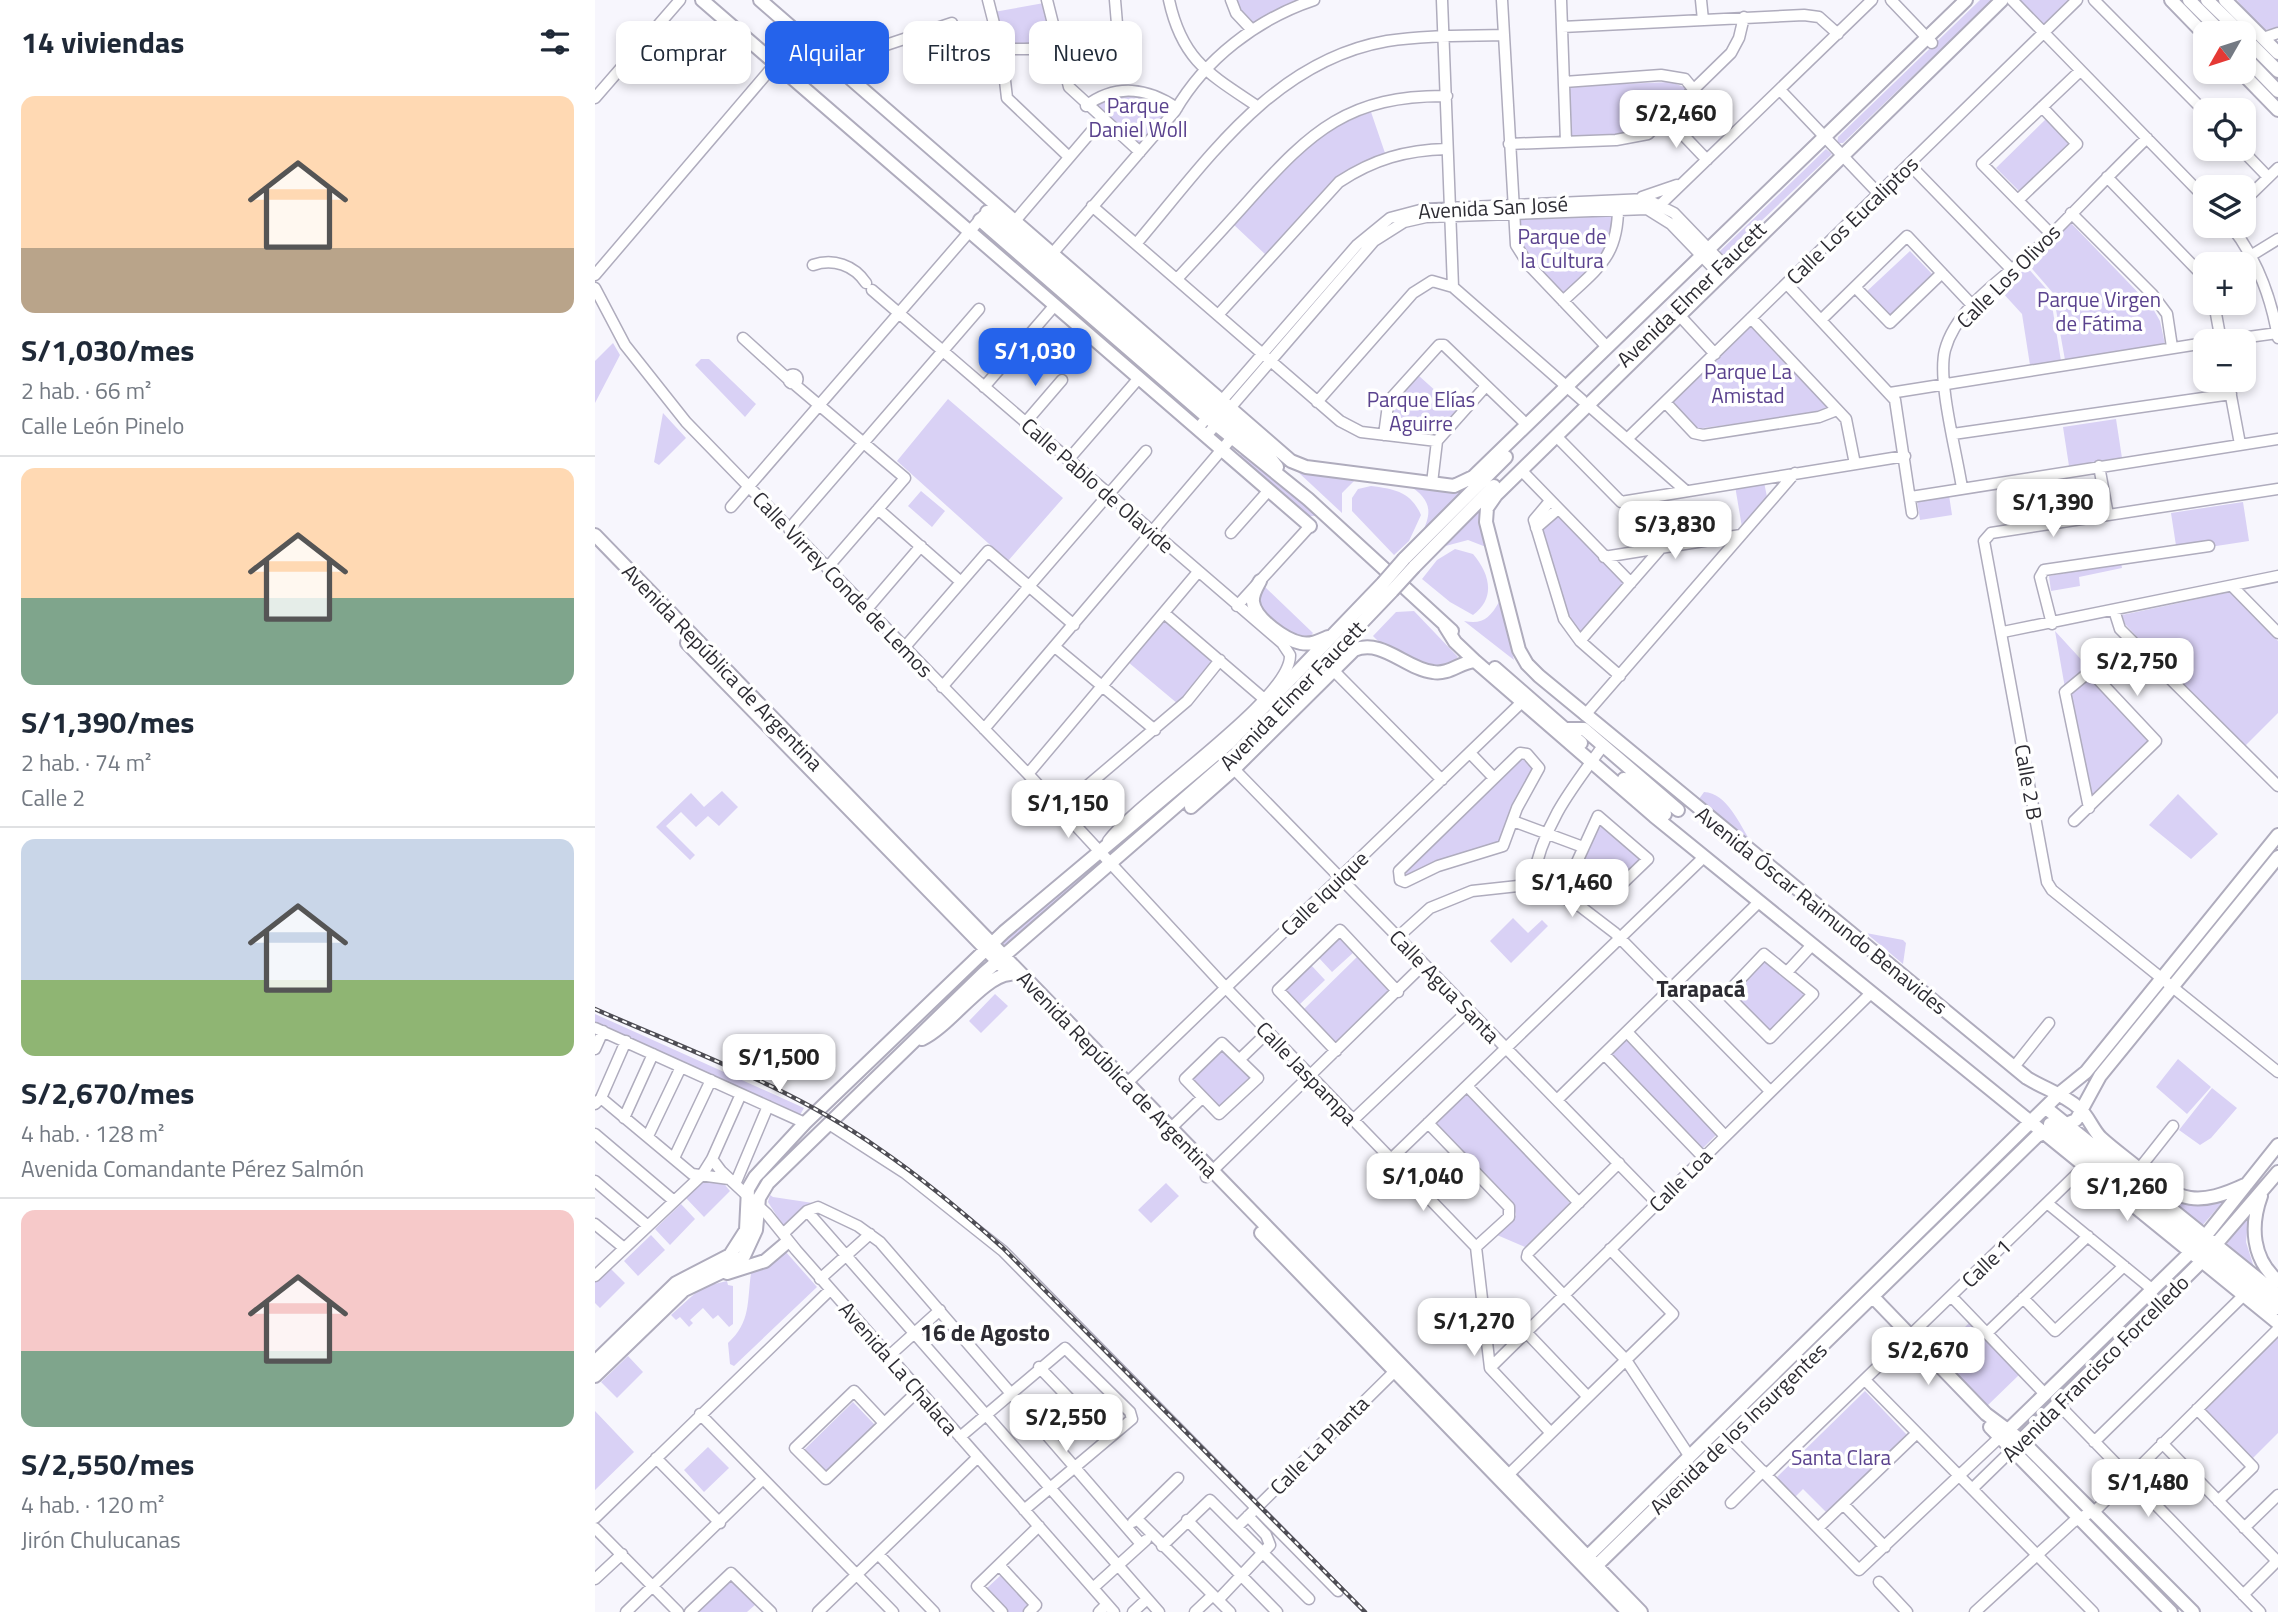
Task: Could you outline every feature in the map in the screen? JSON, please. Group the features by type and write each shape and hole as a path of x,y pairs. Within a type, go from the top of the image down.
{"main road":[{"path":"702,0 765,55"},
{"name":"Avenida Óscar Raimundo Benavides","path":"760,0 784,21"},
{"name":"Avenida Elmer Faucett","path":"595,1376 684,1290 730,1268 744,1256 754,1239 752,1203 768,1183 1001,959 1124,853 1166,823 1253,737 1409,563 1833,146 1966,0"},
{"name":"Avenida Elmer Faucett","path":"1930,40 1976,0"},
{"name":"Avenida Elmer Faucett","path":"1473,477 1553,400 1578,396 1596,386 1715,262 1833,146 1993,0"},
{"name":"Avenida Elmer Faucett","path":"1833,146 2003,0"},
{"path":"2171,0 2193,23"},
{"path":"2189,0 2210,21"},
{"path":"2207,0 2228,21"},
{"path":"2225,0 2278,53"},
{"path":"2256,49 2278,71"},
{"path":"2256,68 2278,90"},
{"path":"798,84 1310,526"},
{"name":"Avenida Óscar Raimundo Benavides","path":"854,84 987,211 1277,463 1279,474"},
{"path":"2253,84 2278,110"},
{"name":"Avenida Óscar Raimundo Benavides","path":"987,211 1015,221 1052,254 1112,321 1218,413 1297,465 1458,485 1473,477"},
{"name":"Avenida Óscar Raimundo Benavides","path":"987,211 1073,280"},
{"name":"Avenida Elmer Faucett","path":"1578,396 1680,316 1715,262"},
{"name":"Avenida Elmer Faucett","path":"1486,523 1486,511 1492,499 1556,436 1607,347 1715,262"},
{"path":"1096,341 1112,321"},
{"name":"Avenida Óscar Raimundo Benavides","path":"1218,413 1234,439 1279,474 1358,543 1445,626 1596,754 1672,812 1659,794 1640,785"},
{"name":"Avenida Óscar Raimundo Benavides","path":"1486,523 1523,658 1636,758 2014,1067 2060,1093 2087,1116 2101,1138 2139,1169 2165,1197 2204,1249 2244,1295 2278,1323"},
{"name":"Avenida República de Argentina","path":"595,535 718,669"},
{"name":"Avenida República de Argentina","path":"595,547 1127,1083 1171,1128 1209,1174"},
{"path":"1260,581 1254,595 1255,608 1286,637 1308,644 1337,632"},
{"name":"Avenida Elmer Faucett","path":"595,1362 677,1283 730,1255 746,1230 755,1177 806,1123 989,946 1101,849 1181,785 1224,764 1337,632 1387,587"},
{"name":"Avenida Óscar Raimundo Benavides","path":"1445,626 1455,642 1475,662 1522,702 1572,732 1596,754 1619,786 1811,946 1870,994 2038,1116 2060,1126 2165,1197 2200,1200 2247,1184"},
{"path":"1112,864 1130,860 1224,764 1250,754 1354,650 1369,646 1415,667 1442,673 1475,662"},
{"path":"1572,732 1583,713"},
{"path":"1250,754 1253,737"},
{"path":"1619,786 1640,785 1636,758"},
{"path":"1181,785 1190,786 1192,795"},
{"path":"1659,794 1669,799 1684,797"},
{"path":"1124,853 1121,848 1147,824 1162,801"},
{"path":"2087,1116 2090,1097 2100,1076 2167,982 2248,884 2278,835"},
{"path":"2248,884 2278,857"},
{"name":"Avenida República de Argentina","path":"1001,959 1010,974 1209,1174 1589,1565 1641,1612"},
{"path":"909,1045 946,1023 996,977 1010,974"},
{"name":"Avenida de los Insurgentes","path":"1589,1565 1730,1437 1870,1299 2001,1162 2038,1116 2091,1066 2167,982"},
{"path":"2043,1085 2075,1080"},
{"name":"Avenida Óscar Raimundo Benavides","path":"2038,1116 2041,1132 2084,1167 2204,1249 2272,1283 2278,1294"},
{"name":"Avenida de los Insurgentes","path":"1589,1565 1690,1457 2001,1162 2041,1132 2087,1116"},
{"name":"Avenida Óscar Raimundo Benavides","path":"2060,1126 2204,1249 2278,1308"},
{"path":"2204,1249 2247,1184 2278,1145"},
{"path":"2204,1249 2264,1189 2278,1171"},
{"path":"2264,1189 2255,1224 2253,1256 2272,1283"},
{"path":"713,1276 750,1268 765,1261 788,1242"},
{"name":"Avenida Francisco Forcelledo","path":"2003,1434 2153,1290 2204,1249"},
{"name":"Avenida Francisco Forcelledo","path":"2017,1445 2112,1351 2204,1249"},
{"path":"1870,1299 2003,1434 2092,1511 2190,1611"},
{"path":"2101,1339 2112,1351"},
{"path":"2017,1445 2079,1518 2171,1612"},
{"name":"Avenida República de Argentina","path":"1589,1565 1628,1612"}],"street":[{"path":"595,98 680,0"},
{"path":"988,0 994,21"},
{"path":"1047,0 1052,21"},
{"path":"1115,0 1117,21"},
{"path":"1169,0 1179,33 1190,55 1204,71 1257,106"},
{"path":"1231,0 1236,13 1252,30"},
{"path":"1052,254 1177,108 1190,85 1204,71 1252,30 1314,0"},
{"path":"1442,0 1453,287"},
{"path":"1502,0 1512,209 1519,252 1607,347"},
{"path":"1561,0 1566,142"},
{"path":"1701,0 1703,20"},
{"path":"1647,209 1662,204 1872,0"},
{"path":"1891,0 1930,40"},
{"path":"2012,0 2193,186"},
{"name":"Calle Los Eucaliptos","path":"1627,439 2077,0"},
{"path":"2094,0 2193,100"},
{"path":"1509,144 1616,140 1648,134 1731,53 1739,38 1744,17"},
{"path":"1562,27 1744,17 1819,17 1838,34"},
{"path":"2263,38 2278,33"},
{"path":"1136,244 1257,106 1293,78 1337,55 1385,41 1504,35"},
{"path":"2051,234 1982,164 2080,71"},
{"path":"1564,82 1661,75 1681,78 1694,90"},
{"path":"595,275 765,76"},
{"path":"1005,84 1007,98 1069,158"},
{"path":"1068,84 1086,106 1140,152"},
{"path":"1086,106 1102,95 1139,91 1154,94 1177,108"},
{"path":"1781,91 1878,194"},
{"path":"1177,279 1293,150 1311,136 1341,117 1394,100 1447,96"},
{"path":"2018,200 2077,144 2042,107"},
{"path":"1667,118 1707,160"},
{"path":"1015,221 1102,119"},
{"name":"Calle Los Olivos","path":"1962,488 1943,363 1951,335 1973,306 2051,234 2147,138"},
{"path":"1218,315 1339,182 1361,167 1392,155 1447,149"},
{"path":"2253,161 2268,177"},
{"path":"1909,164 2012,270"},
{"path":"2256,189 2278,168"},
{"path":"2107,177 2193,266"},
{"path":"1636,198 1681,183"},
{"name":"Avenida San José","path":"1618,204 1636,198 1662,204"},
{"path":"1563,301 1610,253 1618,232 1618,204"},
{"name":"Avenida San José","path":"1202,432 1357,245 1378,225 1402,213 1618,204 1647,209"},
{"path":"1662,204 1715,262"},
{"path":"1092,206 1350,428 1437,441"},
{"path":"1647,209 1664,217 1715,262"},
{"path":"731,507 987,211"},
{"path":"2071,212 2167,314 2172,347"},
{"path":"1821,320 1907,236 1973,306"},
{"path":"2256,253 2278,239"},
{"name":"Calle Pablo de Olavide","path":"813,265 825,261 838,263 856,272 942,351 1282,643 1290,654 1285,674 1263,698"},
{"path":"2256,264 2267,290 2278,335 2256,337"},
{"path":"1855,287 1890,323 1942,273"},
{"path":"1317,401 1418,288 1432,281 1453,287 1686,491"},
{"path":"1787,284 1890,393 1897,404 1912,513"},
{"name":"Calle Virrey Conde de Lemos","path":"595,288 625,345 647,376 748,487 1101,849 1112,864"},
{"path":"984,387 1055,306"},
{"path":"789,529 979,309"},
{"path":"1680,316 1715,354"},
{"path":"1751,318 1849,425 1855,464"},
{"path":"743,338 905,478 827,568"},
{"path":"1890,393 2193,344"},
{"path":"1384,435 1388,405 1393,396 1439,345 1444,345 1527,425"},
{"path":"1068,460 1139,378"},
{"path":"1025,423 1062,380"},
{"path":"1431,483 1437,441 1486,386"},
{"path":"1953,434 2231,394 2240,444"},
{"path":"1665,402 1694,433 1703,435 1819,417 1837,410"},
{"path":"984,729 1234,439 1233,426"},
{"path":"1556,436 1621,502 1905,456"},
{"path":"1911,497 2278,439"},
{"path":"942,687 1146,451"},
{"path":"2099,466 2108,515 2278,489"},
{"path":"1521,470 1631,583"},
{"path":"1583,713 1620,677 1795,473"},
{"path":"1771,478 1774,497"},
{"path":"1231,533 1269,490"},
{"path":"1554,505 1535,517 1557,604 1580,641 1620,677"},
{"path":"878,509 961,582"},
{"name":"Calle 2 B","path":"2108,515 1986,536 1984,541 2003,632 2047,882 2052,890 2278,1072"},
{"path":"1237,606 1310,526"},
{"path":"1604,557 1741,535"},
{"path":"867,609 921,546"},
{"path":"2052,624 2041,573 2210,546"},
{"path":"1580,641 1662,547"},
{"path":"904,648 988,551 1074,625"},
{"path":"1028,774 1198,572"},
{"path":"2003,632 2278,576"},
{"path":"2232,586 2278,633"},
{"path":"2114,610 2120,629 2278,786"},
{"path":"1101,849 1119,826 1202,758 1263,698 1164,613"},
{"path":"1055,647 1155,730"},
{"path":"1060,809 1187,701 1220,660"},
{"path":"1333,670 1442,780"},
{"path":"2074,821 2089,808 2156,741 2091,674 2084,674 2065,692 2089,808"},
{"name":"Calle Iquique","path":"1127,1083 1522,702"},
{"path":"1470,753 1494,778"},
{"path":"1520,753 1527,754 1538,766 1503,846 1493,852 1449,862 1405,882 1398,878 1399,871 1494,778 1520,753"},
{"path":"1531,887 1546,833 1569,788 1596,754"},
{"name":"Calle Agua Santa","path":"1224,764 1340,878 1657,1203"},
{"path":"1599,816 1648,859 1619,885 1578,863 1583,847 1599,816"},
{"path":"1513,821 1583,847"},
{"path":"1392,1158 1704,857"},
{"name":"Calle Jaspampa","path":"1112,864 1226,988 1476,1247"},
{"path":"1398,937 1430,908 1455,897 1491,887 1531,887 1581,907 1619,937 1770,1091"},
{"path":"1557,1100 1759,902"},
{"path":"1336,1051 1279,992 1280,986 1340,930 1398,992"},
{"path":"1789,971 1811,946"},
{"path":"1764,954 1789,971 1813,993 1770,1038 1727,991 1764,954"},
{"path":"1209,1174 1424,964"},
{"name":"Calle Loa","path":"1490,1368 1870,994"},
{"path":"1353,1120 1469,1010"},
{"path":"2014,1067 2049,1023"},
{"path":"595,1049 599,1029 806,1123"},
{"path":"1240,1059 1268,1032"},
{"path":"1627,1032 1725,1136"},
{"path":"626,1041 598,1101 648,1136 692,1174 735,1181 768,1106"},
{"path":"1222,1043 1257,1075 1255,1082 1221,1114 1202,1098 1185,1079 1222,1043"},
{"path":"624,1118 653,1054"},
{"path":"1604,1054 1703,1157"},
{"path":"648,1136 681,1067"},
{"path":"674,1158 711,1080"},
{"path":"1467,1086 1579,1203"},
{"path":"596,1272 702,1175 712,1159 740,1094"},
{"path":"1171,1128 1202,1098"},
{"path":"1428,1123 1511,1211 1509,1217 1476,1247 1490,1368 1551,1433"},
{"path":"829,1124 914,1180 1003,1251 1338,1591"},
{"path":"2139,1169 2173,1126"},
{"path":"595,1134 674,1201"},
{"name":"Avenida La Chalaca","path":"712,1159 717,1167 735,1181 1039,1526 1093,1588 1107,1609"},
{"path":"1619,1164 1528,1253 1529,1262 1626,1360 1690,1457"},
{"name":"Calle 1","path":"1731,1503 1865,1380 2084,1167"},
{"path":"595,1181 648,1226"},
{"path":"2047,1203 2153,1290"},
{"path":"788,1242 807,1212 818,1207 870,1234 940,1310 1141,1544"},
{"path":"807,1212 1159,1612"},
{"path":"595,1224 624,1248"},
{"path":"820,1279 870,1234"},
{"path":"1987,1333 2088,1236"},
{"path":"1504,1478 1673,1314 1610,1249"},
{"path":"2023,1298 2056,1331 2125,1266"},
{"path":"595,1518 830,1290"},
{"path":"2094,1442 2244,1295"},
{"path":"1951,1296 2045,1394"},
{"path":"889,1356 940,1310"},
{"path":"1975,1612 2036,1555 2079,1518 2092,1511 2278,1329"},
{"path":"1526,1332 1588,1397"},
{"path":"960,1437 1039,1367 1065,1348 1132,1416 1024,1510"},
{"path":"1039,1367 1108,1439"},
{"name":"Calle La Planta","path":"1238,1526 1398,1368"},
{"path":"1865,1380 2092,1612"},
{"path":"884,1423 854,1391 795,1448 826,1479 919,1390"},
{"path":"2057,1404 2260,1612"},
{"path":"2197,1409 2253,1467 2218,1501"},
{"path":"700,1414 893,1612"},
{"path":"1730,1437 1818,1528 1917,1433"},
{"name":"Avenida Francisco Forcelledo","path":"1818,1528 1859,1570 2003,1434"},
{"path":"2162,1444 2277,1561 2243,1595"},
{"name":"Avenida Francisco Forcelledo","path":"1972,1489 2017,1445"},
{"path":"818,1612 978,1457"},
{"path":"656,1458 720,1523"},
{"path":"1128,1528 1178,1478"},
{"path":"626,1612 763,1479"},
{"path":"2244,1528 2278,1495"},
{"path":"1163,1546 1210,1500 1309,1599"},
{"path":"1843,1504 1885,1547"},
{"path":"1195,1612 1243,1576 1265,1553 1270,1541 1248,1516"},
{"path":"1137,1519 1230,1612"},
{"path":"1187,1520 1277,1612"},
{"path":"1002,1612 977,1586 1039,1526"},
{"path":"595,1528 678,1612"},
{"path":"1093,1588 1152,1535"},
{"path":"595,1579 622,1554"},
{"path":"878,1554 934,1612"},
{"path":"999,1565 1033,1609"},
{"path":"690,1612 731,1573 771,1612"},
{"path":"1879,1582 1907,1612"},
{"path":"1133,1612 1147,1599"},
{"path":"752,1612 761,1602"}],"green space":[{"path":"1234,0 1303,0 1250,24"},
{"path":"1980,0 1992,0 1843,143 1837,143 1838,137"},
{"path":"2018,0 2070,0 2044,25"},
{"path":"2237,0 2278,0 2278,27 2262,31"},
{"path":"1044,3 1048,21 1029,21 1029,44 1015,45 1015,21 996,21 994,12"},
{"path":"1671,82 1689,89 1648,125 1625,134 1571,137 1568,86"},
{"name":"Parque Daniel Woll","path":"1136,95 1161,103 1171,111 1140,149 1090,107 1112,97"},
{"path":"1371,112 1385,153 1334,184 1266,255 1233,224 1279,173 1311,144 1349,121"},
{"path":"2048,117 2074,144 2022,194 1996,168"},
{"path":"1826,149 1832,154 1722,258 1720,251"},
{"name":"Parque de la Cultura","path":"1522,217 1615,217 1613,230 1604,251 1563,293 1538,270 1526,254 1517,221"},
{"name":"Parque Virgen de Fátima","path":"2071,223 2152,307 2160,321 2165,344 2065,360 2053,293 2028,264"},
{"path":"1910,251 1935,277 1889,320 1864,294"},
{"path":"2027,267 2050,293 2061,361 2030,365 2022,314 2001,291"},
{"name":"Parque La Amistad","path":"1749,324 1828,407 1821,413 1695,429 1668,404"},
{"path":"613,343 620,355 595,403 595,361"},
{"path":"701,359 709,359 756,404 745,417 695,365"},
{"name":"Parque Elías Aguirre","path":"1418,375 1459,412 1442,429 1429,436 1390,432 1394,408"},
{"path":"948,399 1063,498 1008,561 897,461"},
{"path":"663,413 686,438 659,465 654,462"},
{"path":"2116,419 2122,458 2069,466 2063,427"},
{"path":"1242,453 1320,516 1302,516 1238,458"},
{"path":"1301,468 1357,478 1342,493 1342,513 1298,472"},
{"path":"1764,482 1767,497 1742,527 1735,486"},
{"path":"1407,484 1459,489 1467,487 1422,533 1428,517 1427,505 1425,499"},
{"path":"1371,486 1401,493 1412,501 1421,515 1409,541 1394,555 1352,511 1352,498 1358,489"},
{"path":"921,491 945,511 932,527 908,506"},
{"path":"1949,495 1952,515 1920,520 1917,500"},
{"path":"2243,502 2249,541 2177,552 2171,513"},
{"path":"1486,504 1483,516 1486,547 1468,540 1438,548"},
{"path":"1558,516 1624,583 1580,634 1560,601 1542,530"},
{"path":"1455,549 1473,554 1487,578 1488,594 1473,615 1450,602 1422,579 1437,560"},
{"path":"2121,563 2122,568 2079,577 2080,586 2051,591 2049,576"},
{"path":"1265,587 1313,633 1307,640 1285,631 1266,614 1258,600"},
{"path":"2231,592 2278,641 2278,713 2245,746 2200,701 2192,697 2125,624 2122,615"},
{"path":"1499,602 1514,660 1464,621 1476,622 1485,619"},
{"path":"1414,611 1458,657 1449,663 1438,665 1414,662 1391,651 1373,636 1396,612"},
{"path":"1165,619 1214,661 1178,704 1128,662"},
{"path":"2055,631 2088,667 2065,688"},
{"path":"2090,676 2153,740 2090,801 2069,692"},
{"path":"1526,756 1537,767 1501,843 1443,859 1403,880 1399,876 1519,757"},
{"path":"722,791 738,807 719,826 708,816 696,827 681,812 666,826 695,855 690,860 656,827 691,793 704,807"},
{"path":"1704,792 1726,804 1751,842 1699,799"},
{"path":"2178,794 2218,834 2191,859 2149,825"},
{"path":"1597,820 1644,856 1620,882 1580,861"},
{"path":"1091,864 1098,864 1101,868 1007,947 1002,943"},
{"path":"1513,918 1528,933 1542,920 1548,926 1511,963 1490,941"},
{"path":"1866,933 1903,940 1906,943 1903,964"},
{"path":"1340,937 1354,952 1332,972 1319,958"},
{"path":"1357,957 1391,991 1334,1045 1302,1011"},
{"path":"1763,958 1811,992 1768,1033 1729,994"},
{"path":"1311,965 1325,980 1299,1005 1285,990"},
{"path":"995,994 1008,1006 981,1033 969,1021"},
{"path":"595,1014 804,1108 800,1115 791,1115 595,1026"},
{"path":"1627,1038 1717,1134 1702,1149 1611,1053"},
{"path":"1221,1045 1254,1077 1219,1110 1188,1078"},
{"path":"2178,1059 2211,1087 2187,1114 2156,1087"},
{"path":"2212,1088 2237,1108 2211,1138 2200,1145 2179,1130"},
{"path":"1468,1093 1570,1203 1525,1247 1497,1235 1516,1215 1512,1201 1435,1124"},
{"path":"2031,1128 2036,1132 1700,1459 1696,1456"},
{"path":"704,1176 721,1180 730,1191 704,1217 685,1197"},
{"path":"1166,1183 1179,1196 1151,1223 1138,1210"},
{"path":"2230,1194 2200,1228 2166,1202 2170,1197 2185,1203 2200,1204"},
{"path":"770,1195 813,1203 785,1229 768,1202"},
{"path":"681,1204 695,1219 670,1245 655,1229"},
{"path":"2249,1214 2246,1242 2256,1274 2225,1246"},
{"path":"651,1235 665,1250 638,1276 624,1261"},
{"path":"785,1251 817,1287 734,1366 730,1364 728,1343 744,1319 751,1273 772,1263"},
{"path":"609,1267 625,1283 600,1308 595,1303 595,1282"},
{"path":"727,1281 728,1285 733,1286 733,1324 729,1327 718,1315 713,1319 703,1308 690,1320 693,1323 689,1327 680,1317 676,1320 671,1315 702,1287"},
{"path":"1970,1322 2021,1373 1987,1406 1937,1355"},
{"path":"2278,1338 2278,1433 2252,1459 2203,1409"},
{"path":"628,1356 643,1372 617,1398 601,1382"},
{"name":"Santa Clara","path":"1865,1391 1907,1435 1828,1514 1803,1489 1794,1498 1775,1479"},
{"path":"853,1402 875,1425 827,1472 805,1449"},
{"path":"595,1411 634,1452 595,1490"},
{"path":"708,1447 729,1468 704,1492 684,1470"},
{"path":"1001,1575 1032,1607 1027,1612 1008,1612 986,1589"},
{"path":"731,1579 756,1604 747,1612 697,1612"}],"railway":[{"path":"595,1009 740,1072 811,1107 878,1148 927,1184 1003,1248 1365,1612"}],"district":[{"name":"Tarapacá","path":"1701,988"},
{"name":"16 de Agosto","path":"985,1332"}]}
